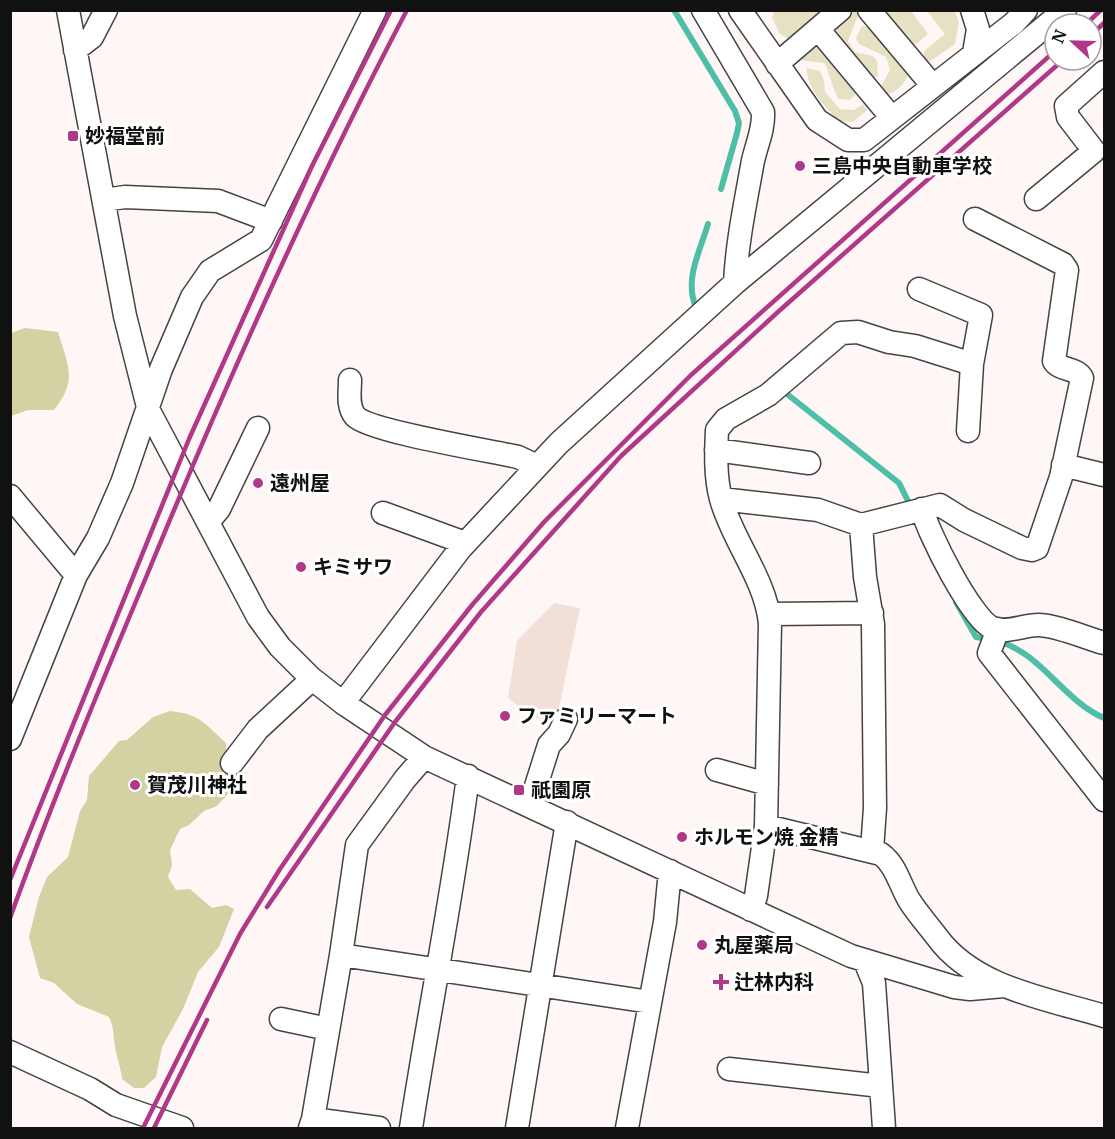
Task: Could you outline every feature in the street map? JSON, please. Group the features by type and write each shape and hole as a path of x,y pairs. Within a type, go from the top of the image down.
{"street":[{"path":"68,10 124,316 149,411 258,617 287,655 343,704 424,757 751,910 865,962 954,987 970,989 1004,986"},
{"path":"75,50 92,36 106,10"},
{"path":"10,740 76,575 98,538 149,411 161,369 202,280 210,271 256,246 271,221 375,10"},
{"path":"703,10 763,112 764,127 752,163 737,247 735,282"},
{"path":"777,64 840,10"},
{"path":"868,10 932,85"},
{"path":"972,10 978,29 974,53"},
{"path":"745,13 777,64 817,120 848,140 864,140 1026,10"},
{"path":"343,704 465,543 537,466 735,282 1065,10"},
{"path":"818,29 892,118"},
{"path":"1036,199 1099,158 1068,117 1066,106 1104,72"},
{"path":"864,140 861,157 869,170"},
{"path":"104,200 125,197 218,201 271,221"},
{"path":"721,499 818,510 861,525 940,505 964,520 1032,550 1037,548 1063,465 1082,378 1079,373 1057,365 1054,360 1067,270 1063,264 975,219"},
{"path":"919,289 981,315 972,364 968,431"},
{"path":"751,910 756,896 766,826 769,614 765,598 721,499 716,450 719,425 778,387 841,333 851,331 915,346 972,364"},
{"path":"350,380 350,409 357,418 382,428 518,457 537,466"},
{"path":"209,521 219,509 258,428"},
{"path":"716,450 809,463"},
{"path":"1063,465 1104,474"},
{"path":"10,496 76,575"},
{"path":"915,512 926,524 944,560 981,618 992,628 994,638 989,653 1104,800"},
{"path":"383,513 465,543"},
{"path":"861,525 865,577 872,613 875,808 872,850"},
{"path":"769,614 872,613"},
{"path":"994,638 1008,630 1038,625 1104,643"},
{"path":"232,763 258,729 312,679"},
{"path":"530,805 549,745 559,734 566,719"},
{"path":"379,1128 312,1124 357,845 424,757"},
{"path":"717,770 767,784"},
{"path":"411,1128 436,969 458,855 468,776"},
{"path":"517,1128 567,822"},
{"path":"766,826 872,850 886,858 911,903 946,947 960,960 1004,986 1104,1016"},
{"path":"627,1128 665,922 670,871"},
{"path":"341,955 650,1002"},
{"path":"865,962 874,983 884,1128"},
{"path":"281,1019 328,1029"},
{"path":"10,1052 90,1089 116,1105 182,1128"},
{"path":"729,1069 880,1086"}],"shaded area":[{"path":"854,10 859,13 848,41 855,52 873,56 877,61 878,76 874,78 834,33 833,28 846,13"},
{"path":"774,11 827,11 790,40 780,34 772,18"},
{"path":"889,11 911,11 928,34 915,45 906,39 896,27 888,14"},
{"path":"927,11 955,11 959,22 955,44 929,62 924,59 924,51 945,34"},
{"path":"862,26 869,27 908,76 892,93 878,92 890,70 886,57 859,44 856,38"},
{"path":"818,42 856,94 850,100 839,99 824,63 799,60 797,57"},
{"path":"807,68 820,71 824,80 825,92 840,109 854,110 863,104 867,110 853,122 839,121 813,90 807,75"},
{"path":"25,328 58,332 69,372 68,381 66,390 54,410 28,410 11,416 11,333"},
{"path":"554,603 580,608 556,722 533,717 508,698 517,641"},
{"path":"170,711 188,714 207,725 226,743 226,755 242,764 236,785 217,806 204,811 189,825 180,829 170,850 172,865 168,877 176,890 190,889 212,908 226,905 234,909 219,947 198,972 183,1009 162,1047 156,1077 144,1088 134,1088 122,1079 109,1017 77,1004 54,983 40,978 29,937 39,897 47,877 68,857 80,811 87,800 89,776 119,741 127,740 153,717"}],"waterway":[{"path":"674,10 735,111 739,123 721,189"},
{"path":"695,305 692,295 693,275 708,224"},
{"path":"782,390 899,483 912,509"},
{"path":"956,602 976,637 989,639"},
{"path":"998,641 1027,656 1077,700 1104,718"}],"railway":[{"path":"10,880 189,439 312,166 391,10"},
{"path":"10,918 94,703 238,360 303,219 407,10"},
{"path":"143,1128 240,934 280,869 385,715 472,605 544,522 691,375 1043,62"},
{"path":"267,907 395,722 481,612 621,456 779,311 1049,72"},
{"path":"154,1128 207,1020"}],"place":[{"name":"妙福堂前","path":"73,136"},
{"name":"三島中央自動車学校","path":"800,166"},
{"name":"遠州屋","path":"258,483"},
{"name":"キミサワ","path":"301,567"},
{"name":"ファミリーマート","path":"505,716"},
{"name":"賀茂川神社","path":"135,785"},
{"name":"祇園原","path":"519,790"},
{"name":"ホルモン焼 金精","path":"682,837"},
{"name":"丸屋薬局","path":"702,945"},
{"name":"辻林内科","path":"721,982"}]}
